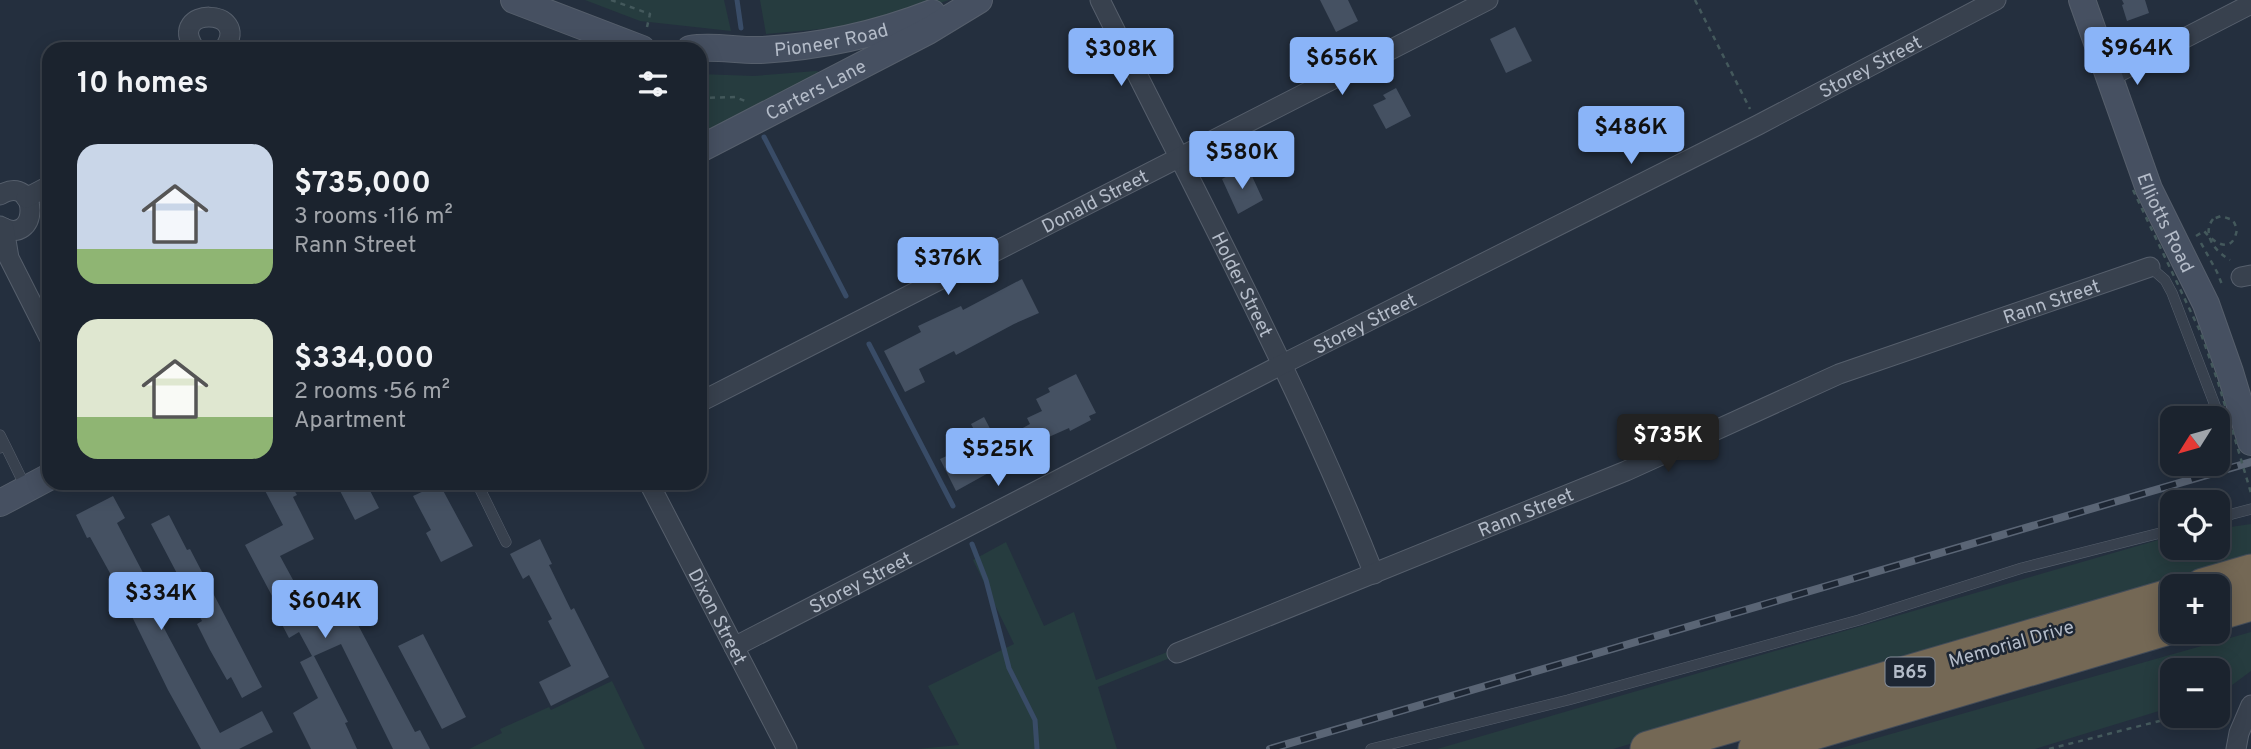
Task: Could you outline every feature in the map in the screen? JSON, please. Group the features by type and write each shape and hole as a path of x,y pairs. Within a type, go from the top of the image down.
{"highway":[{"path":"2230,578 2251,572"},
{"name":"Memorial Drive","path":"1648,749 2160,600"},
{"path":"2230,609 2251,603"},
{"name":"Memorial Drive","path":"1756,749 2160,630"}],"main road":[{"path":"514,0 623,42"},
{"name":"Pioneer Road","path":"707,50 744,51 807,46 896,26 966,0"},
{"name":"Carters Lane","path":"707,145 929,31 979,0"},
{"name":"Elliotts Road","path":"2082,0 2109,77 2141,189 2206,304 2251,442"},
{"name":"Carters Lane","path":"866,47 929,31"},
{"name":"Pioneer Road","path":"707,62 788,62 866,47"},
{"path":"0,503 38,483"}],"street":[{"name":"Holder Street","path":"1100,0 1282,365 1327,460 1374,574"},
{"name":"Donald Street","path":"707,398 1488,0"},
{"name":"Storey Street","path":"734,647 1282,365 1758,125 1996,0"},
{"path":"2109,77 2251,4"},
{"path":"192,42 190,31 197,20 209,15 226,24 230,42"},
{"path":"26,198 42,190"},
{"path":"0,195 16,191 26,198 32,210 28,222 17,229 2,227 9,258 42,323"},
{"name":"Rann Street","path":"1177,653 1626,471 1839,374 2150,267"},
{"name":"Dixon Street","path":"653,490 787,749"},
{"path":"2236,749 2239,733 2251,705"}],"lane":[{"path":"2150,267 2165,279 2172,293 2215,406"},
{"path":"0,435 3,447 38,483"},
{"path":"480,490 506,542"},
{"path":"2230,515 2251,509"},
{"path":"1371,749 1594,693 1859,620 2022,569 2160,533"}],"path":[{"path":"611,0 650,14 643,42"},
{"path":"1695,0 1758,125"},
{"path":"707,98 741,99 756,120"},
{"path":"2141,189 2200,331 2251,493"},
{"path":"2196,236 2204,230 2219,244 2226,244 2232,241 2237,229 2233,220 2221,216 2213,219 2208,230 2210,240 2219,254 2241,271"},
{"path":"2049,749 2160,721"}],"green space":[{"path":"585,0 724,0 731,31 640,21"},
{"path":"760,0 949,0 877,24 766,34"},
{"path":"816,71 820,76 707,135 707,74 754,76"},
{"path":"2251,524 2251,555 2197,574 2160,574 2160,586 1613,749 1437,749 2160,539 2160,560 2230,560 2230,527"},
{"path":"1006,542 1044,626 1074,612 1096,680 1175,649 1175,656 1098,687 1117,749 917,749 959,745 928,686 1014,644 973,560"},
{"path":"2251,632 2251,671 2230,687 2230,658 2160,658 2160,711 2035,749 1838,749 2209,644 2230,644 2230,638"},
{"path":"612,681 645,749 469,749 502,733 500,729 549,707 551,710"}],"building":[{"path":"1320,0 1348,0 1358,21 1336,32"},
{"path":"2122,0 2145,0 2149,13 2127,21"},
{"path":"1515,27 1532,61 1506,73 1490,39"},
{"path":"1396,88 1411,116 1386,129 1373,105 1386,99 1383,95"},
{"path":"1237,171 1241,179 1251,174 1263,200 1238,214 1222,179"},
{"path":"1022,279 1039,313 956,355 954,351 919,369 925,382 905,392 884,351 921,332 918,326 961,306 963,310"},
{"path":"1076,374 1096,413 1089,416 1091,420 1070,431 1069,428 1051,436 956,491 940,459 980,441 971,424 984,417 997,442 1030,424 1027,418 1042,411 1036,399 1050,392 1048,388"},
{"path":"265,490 294,490 297,495 293,497 314,539 280,556 317,624 349,608 415,732 420,730 430,749 393,749 341,644 314,656 348,722 345,723 357,749 311,749 293,713 318,698 300,662 312,656 299,632 289,638 275,611 279,609 245,545 283,525"},
{"path":"340,490 370,490 379,508 355,520"},
{"path":"426,490 443,490 473,546 441,562 426,533 431,530 413,496"},
{"path":"113,496 125,518 117,523 163,611 157,615 220,733 262,711 273,732 239,749 201,749 168,690 116,584 76,515"},
{"path":"169,515 187,550 190,549 262,687 242,698 231,677 227,680 210,650 197,624 202,621 151,524"},
{"path":"540,539 552,564 549,565 571,610 574,608 609,677 551,706 539,682 571,666 548,621 552,619 529,575 523,579 510,554"},
{"path":"423,634 466,717 442,729 398,646"}],"waterway":[{"path":"737,0 741,28"},
{"path":"764,137 846,296"},
{"path":"869,344 953,506"},
{"path":"972,544 986,580 1009,668 1035,720 1037,749"}],"railway":[{"path":"1270,749 2251,462"}]}
